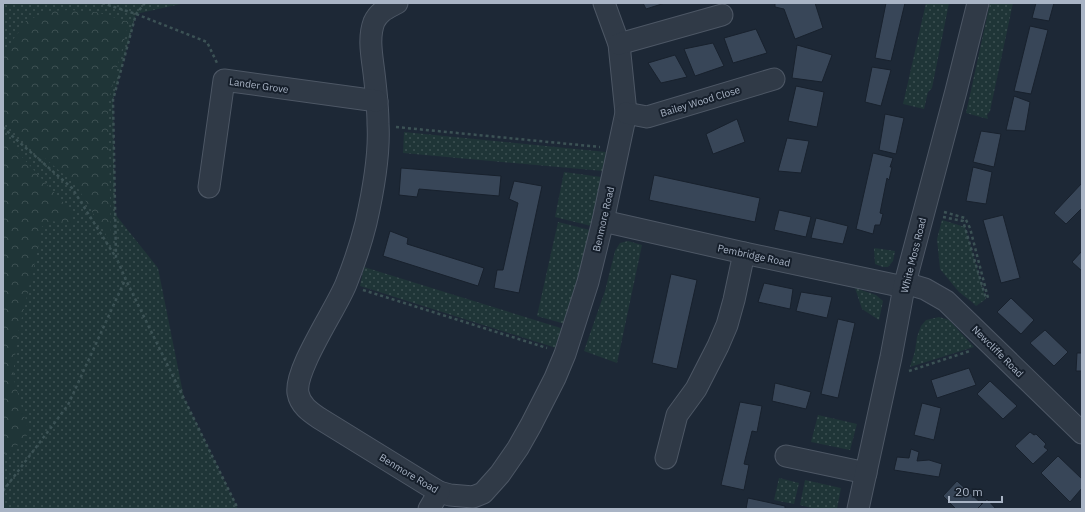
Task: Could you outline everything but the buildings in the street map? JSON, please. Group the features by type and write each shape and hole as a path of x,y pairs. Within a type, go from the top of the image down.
{"street":[{"name":"Benmore Road","path":"397,3 382,10 378,15 370,40 379,126 374,181 366,225 346,284 299,377 298,394 307,410 434,500 473,497 483,493 500,474 518,448 543,402 565,354 588,282 603,221 626,113 619,44 604,3"},
{"name":"White Moss Road","path":"858,509 905,285 978,3"},
{"path":"619,44 722,15"},
{"name":"Bailey Wood Close","path":"626,113 647,117 774,78"},
{"name":"Lander Grove","path":"209,187 224,80 377,101"},
{"name":"Pembridge Road","path":"603,221 744,253 905,285"},
{"path":"666,458 678,415 696,389 727,326 744,253"},
{"name":"Newcliffe Road","path":"905,285 919,286 933,292 950,304 1082,433"},
{"path":"786,456 866,472"}],"path":[{"path":"102,3 136,14 207,42 224,80"},
{"path":"116,257 113,100 136,14 145,3"},
{"path":"379,126 619,148"},
{"path":"3,127 72,188 116,257 238,509"},
{"path":"940,216 963,221 987,298 970,228 965,218 942,211"},
{"path":"3,491 68,405 126,280"},
{"path":"346,284 565,354"},
{"path":"909,371 976,349"}],"green space":[{"path":"3,3 185,3 136,14 113,100 115,214 158,268 184,398 238,509 3,509"},
{"path":"926,3 949,3 932,88 928,92 924,109 903,104"},
{"path":"990,3 1013,3 990,111 987,115 988,119 966,113"},
{"path":"70,10 96,12 129,22 108,103 111,243 76,185 3,121 3,54 26,21 49,11"},
{"path":"404,132 606,152 603,171 403,153"},
{"path":"3,136 70,210 74,224 51,221 40,228 39,245 17,338 13,376 29,433 14,449 3,455"},
{"path":"564,172 601,177 591,226 555,217"},
{"path":"942,220 965,227 986,299 976,306 959,292 940,269 937,239"},
{"path":"558,222 590,230 580,278 565,324 537,316"},
{"path":"628,241 642,245 617,363 584,351 605,291 615,251 620,243"},
{"path":"874,248 895,251 893,261 888,267 875,264"},
{"path":"364,267 564,329 556,348 360,286"},
{"path":"855,288 876,295 883,301 879,320 862,309"},
{"path":"939,317 949,320 974,347 910,367 921,326 926,320"},
{"path":"818,415 857,424 850,450 811,442"},
{"path":"779,478 799,483 794,504 774,500"},
{"path":"805,480 841,488 837,509 815,509 800,505"}]}
